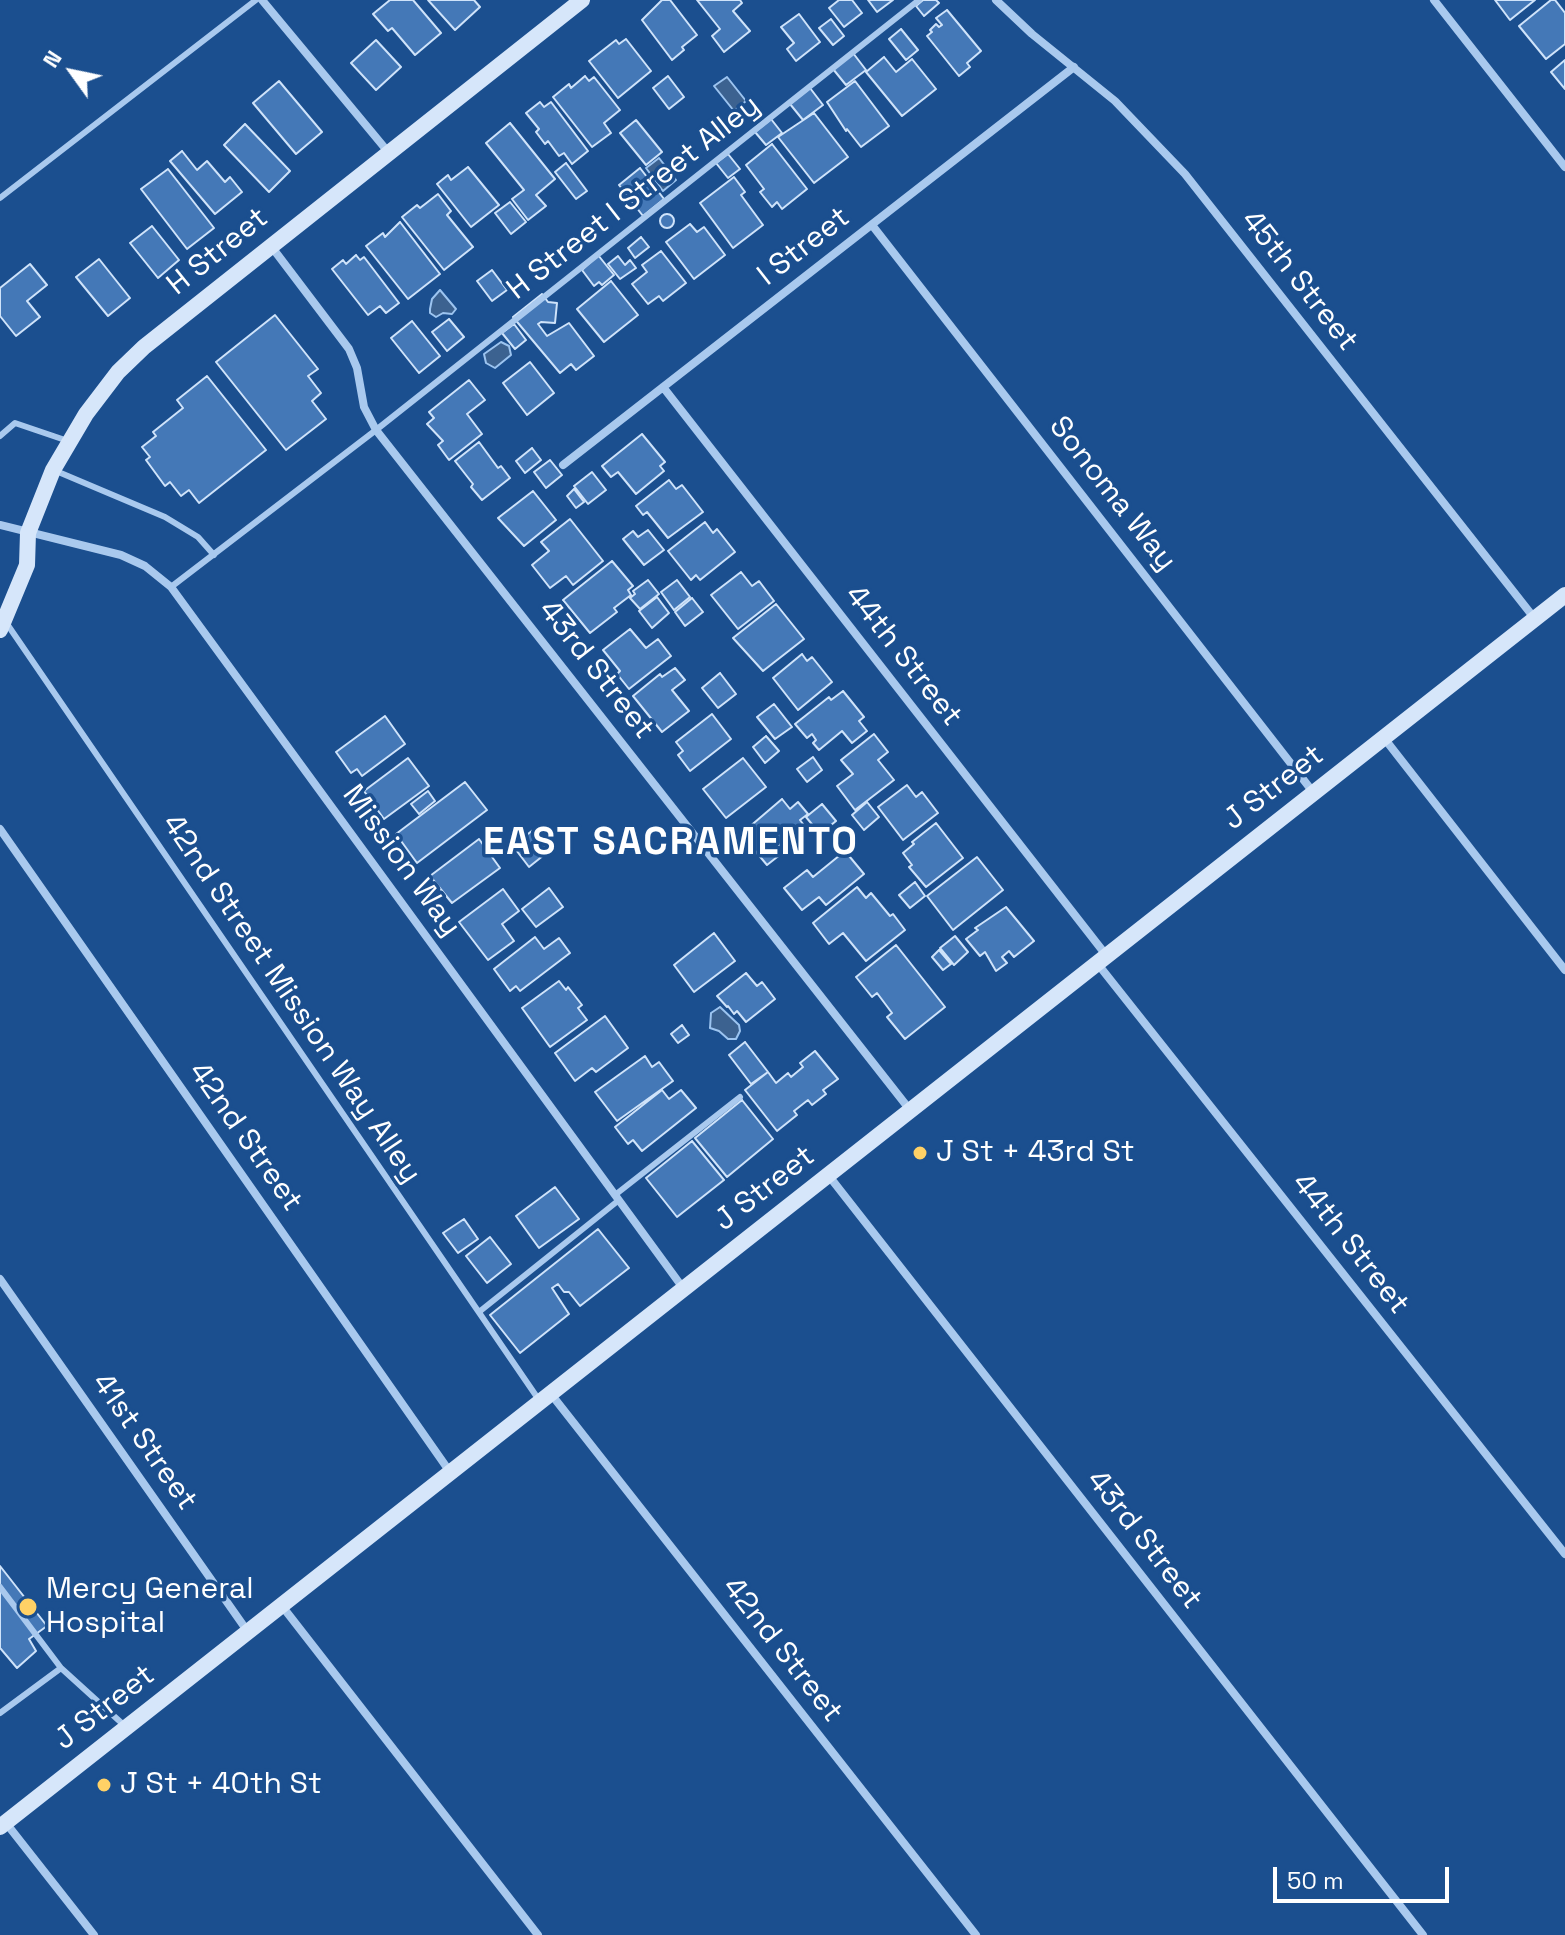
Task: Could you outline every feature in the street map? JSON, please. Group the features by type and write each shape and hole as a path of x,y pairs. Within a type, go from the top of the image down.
{"main road":[{"name":"H Street","path":"3,626 27,565 28,533 53,470 68,441 118,372 144,347 582,0"},
{"name":"J Street","path":"3,1824 1565,595"}],"street":[{"path":"262,0 389,153"},
{"name":"45th Street","path":"996,0 1032,34 1115,101 1185,174 1535,619"},
{"path":"1434,0 1565,167"},
{"name":"I Street","path":"563,465 1074,67"},
{"name":"Sonoma Way","path":"872,225 1314,793"},
{"name":"43rd Street","path":"271,246 349,349 357,368 367,415 376,430 910,1110"},
{"name":"44th Street","path":"663,387 1101,959 1565,1554"},
{"path":"0,525 28,533"},
{"name":"Mission Way","path":"28,533 121,555 145,566 171,587 684,1289"},
{"path":"1384,738 1565,970"},
{"name":"42nd Street","path":"0,829 450,1472"},
{"name":"43rd Street","path":"828,1175 1423,1935"},
{"name":"41st Street","path":"0,1279 248,1632"},
{"name":"42nd Street","path":"546,1398 976,1935"},
{"path":"281,1605 538,1935"},
{"path":"3,1824 94,1935"}],"lane":[{"path":"0,198 256,0"},
{"name":"H Street I Street Alley","path":"171,587 376,430 919,0"},
{"path":"0,436 15,423 68,441"},
{"path":"53,470 165,517 198,537 214,555"},
{"name":"42nd Street Mission Way Alley","path":"3,626 479,1312 546,1398"},
{"path":"479,1312 740,1097"},
{"path":"0,1587 61,1668 126,1727"},
{"path":"0,1713 61,1668"}],"water":[{"path":"727,77 746,101 734,111 714,86"},
{"path":"659,158 676,180 663,191 646,168"},
{"path":"440,290 456,309 452,314 443,313 436,317 430,309 432,299"},
{"path":"501,342 509,346 511,355 495,368 486,363 484,354"},
{"path":"720,1007 739,1025 736,1039 728,1039 710,1028 711,1013"}],"building":[{"path":"390,0 413,0 441,33 415,55 392,28 388,31 373,14"},
{"path":"428,0 474,0 480,7 455,30"},
{"path":"662,0 670,0 697,35 672,60 642,20"},
{"path":"697,0 740,0 742,3 733,11 750,31 724,52 712,36 720,29"},
{"path":"839,0 852,0 862,13 844,27 829,8"},
{"path":"868,0 893,0 877,12"},
{"path":"923,0 939,3 924,16 916,6"},
{"path":"1495,0 1535,0 1510,20"},
{"path":"1555,0 1565,13 1565,44 1546,59 1519,26"},
{"path":"947,10 981,51 967,63 970,67 959,76 927,36 936,24 939,27 942,25 936,18"},
{"path":"799,14 820,42 796,61 787,49 794,43 781,27"},
{"path":"831,19 844,36 833,45 819,28"},
{"path":"901,29 918,50 906,60 889,39"},
{"path":"626,39 651,71 618,98 589,61 616,40 619,44"},
{"path":"376,40 401,67 376,90 351,63"},
{"path":"853,53 866,70 846,85 833,69"},
{"path":"884,57 896,72 912,59 936,89 902,116 866,72"},
{"path":"1565,60 1565,89 1551,72"},
{"path":"585,76 589,81 594,77 620,110 604,123 611,133 592,147 553,97"},
{"path":"668,76 684,97 669,109 653,88"},
{"path":"279,81 322,132 296,154 253,103"},
{"path":"855,81 889,126 861,147 827,102"},
{"path":"810,88 823,105 803,120 790,104"},
{"path":"540,102 544,107 551,102 588,151 572,164 564,153 559,156 548,141 545,144 536,132 539,129 526,113"},
{"path":"814,113 848,157 814,183 778,137"},
{"path":"771,119 782,133 766,145 755,132"},
{"path":"636,120 662,152 646,165 620,133"},
{"path":"510,123 555,179 536,195 546,206 528,220 512,199 524,190 486,143"},
{"path":"245,124 290,171 269,192 224,145"},
{"path":"772,144 807,189 782,209 777,202 772,207 760,192 764,189 746,165"},
{"path":"182,151 197,170 207,161 225,182 230,177 242,192 215,214 170,161"},
{"path":"728,154 740,169 728,178 716,163"},
{"path":"566,163 587,191 576,199 555,172"},
{"path":"468,167 499,205 471,227 437,184 448,175 451,180"},
{"path":"640,168 664,199 643,216 619,185"},
{"path":"168,169 214,228 187,249 141,189"},
{"path":"734,177 745,192 741,195 763,225 733,248 700,203"},
{"path":"438,194 451,211 447,215 473,247 444,270 402,217"},
{"path":"510,202 526,222 511,234 495,213"},
{"path":"667,214 674,221 667,228 660,221"},
{"path":"400,222 440,274 408,299 366,246 383,233 385,237"},
{"path":"690,224 697,232 704,227 725,255 694,279 666,242"},
{"path":"152,226 179,260 158,278 130,243"},
{"path":"641,237 649,247 635,258 628,248"},
{"path":"661,251 686,283 663,301 659,296 648,304 632,284 647,272 642,265"},
{"path":"356,255 360,260 364,257 399,303 386,313 380,306 368,315 332,269 343,260 346,264"},
{"path":"598,255 614,275 602,285 599,282 594,286 582,270"},
{"path":"618,256 625,265 630,260 636,268 620,279 608,264"},
{"path":"99,259 130,298 108,316 76,277"},
{"path":"30,264 47,285 27,301 40,317 16,336 0,316 0,288"},
{"path":"492,270 507,290 492,301 477,281"},
{"path":"611,281 638,315 604,342 577,309"},
{"path":"542,294 548,302 557,303 555,323 538,324 547,336 569,323 594,356 576,370 571,364 560,373 513,317"},
{"path":"275,315 318,369 308,376 321,393 312,401 326,419 286,450 216,362"},
{"path":"449,319 464,337 447,351 432,332"},
{"path":"412,321 440,356 419,373 391,338"},
{"path":"514,324 526,340 515,349 502,333"},
{"path":"530,362 554,393 527,415 503,383"},
{"path":"207,376 266,450 199,503 189,490 181,496 170,482 165,486 146,460 150,457 142,447 156,436 153,432 183,408 177,400"},
{"path":"469,380 485,400 467,414 482,434 449,460 438,445 443,441 427,424 434,418 429,412"},
{"path":"642,434 665,462 660,466 664,471 636,494 618,472 611,477 602,466"},
{"path":"479,442 498,468 501,466 510,478 482,500 455,461"},
{"path":"532,448 541,460 525,473 516,461"},
{"path":"550,460 562,475 546,488 534,472"},
{"path":"592,472 606,490 588,504 574,486"},
{"path":"669,480 676,489 682,485 703,512 668,538 647,512 643,515 636,506"},
{"path":"574,489 584,502 576,508 567,496"},
{"path":"533,491 556,520 524,546 498,518"},
{"path":"570,519 603,561 573,585 566,576 550,588 532,565 549,551 541,542"},
{"path":"705,522 713,533 717,529 735,552 700,580 696,575 691,580 668,551"},
{"path":"648,530 664,550 644,565 623,539 633,531 638,537"},
{"path":"612,561 633,586 628,590 631,595 614,608 617,612 590,633 563,600"},
{"path":"741,572 752,586 759,581 774,601 738,629 711,595"},
{"path":"648,580 659,594 640,609 630,598 635,594 633,591"},
{"path":"677,580 690,597 674,610 661,592"},
{"path":"657,597 669,613 652,628 639,611"},
{"path":"692,598 703,612 685,626 675,612"},
{"path":"776,604 804,639 763,671 733,638"},
{"path":"630,629 646,648 658,639 671,656 629,689 617,674 620,671 603,650"},
{"path":"802,654 807,661 812,657 832,682 798,710 773,678"},
{"path":"675,668 685,680 672,690 689,711 662,732 633,696 660,674 662,677"},
{"path":"720,673 736,694 718,708 702,688"},
{"path":"843,691 864,717 859,721 867,731 852,743 842,731 819,750 813,743 816,740 812,734 807,738 795,724 829,697 831,700"},
{"path":"774,704 792,727 775,739 757,717"},
{"path":"712,714 731,739 690,771 678,755 683,751 676,742"},
{"path":"385,716 405,744 362,776 357,769 351,773 336,752"},
{"path":"874,734 888,752 878,760 894,780 855,810 837,786 853,774 841,760"},
{"path":"766,736 779,751 765,763 753,747"},
{"path":"813,757 822,770 807,782 797,769"},
{"path":"408,758 429,786 384,819 364,791"},
{"path":"743,758 766,787 726,818 703,789"},
{"path":"465,782 487,810 417,863 396,834"},
{"path":"907,785 916,797 922,792 938,813 903,840 878,807"},
{"path":"428,791 435,801 419,814 411,804"},
{"path":"782,799 790,809 798,802 808,814 800,820 806,828 787,844 784,841 776,848 781,854 767,865 741,834"},
{"path":"867,802 879,817 864,830 852,815"},
{"path":"822,804 836,821 820,834 806,817"},
{"path":"936,823 963,858 926,887 909,867 912,865 903,853"},
{"path":"533,830 549,851 529,867 513,846"},
{"path":"479,839 500,868 452,903 430,876"},
{"path":"845,851 864,874 826,905 819,897 802,910 784,888 807,870 813,877"},
{"path":"977,857 1003,890 953,930 927,896"},
{"path":"915,882 925,896 910,908 899,895"},
{"path":"857,887 866,898 871,893 905,930 866,961 843,933 829,944 813,923"},
{"path":"549,888 563,907 536,927 522,909"},
{"path":"503,889 519,911 502,924 514,941 488,960 459,922"},
{"path":"1006,907 1034,941 1014,957 1009,951 1002,957 1007,963 996,971 985,952 980,956 966,939 978,930 975,928"},
{"path":"714,933 735,961 694,992 674,965"},
{"path":"955,936 968,952 954,965 940,948"},
{"path":"535,937 544,949 559,938 570,953 520,991 516,986 510,991 494,969"},
{"path":"896,945 945,1007 905,1039 887,1017 892,1013 877,993 872,997 856,977"},
{"path":"939,950 951,964 943,970 932,957"},
{"path":"746,973 757,986 762,982 775,999 746,1022 717,996"},
{"path":"559,981 582,1005 578,1008 587,1020 550,1047 522,1008"},
{"path":"605,1016 628,1048 596,1072 592,1068 575,1081 555,1053"},
{"path":"682,1025 689,1035 678,1043 671,1034"},
{"path":"745,1042 768,1072 751,1084 729,1055"},
{"path":"815,1051 838,1079 823,1090 826,1094 812,1105 808,1100 794,1111 797,1115 777,1131 745,1090 768,1072 776,1083 788,1073 791,1077 803,1067 800,1063"},
{"path":"645,1056 652,1067 659,1062 673,1081 617,1121 595,1092"},
{"path":"662,1090 669,1099 681,1090 696,1108 642,1151 633,1140 628,1144 615,1127"},
{"path":"742,1100 773,1139 727,1177 695,1138"},
{"path":"692,1141 724,1180 677,1217 646,1178"},
{"path":"555,1187 579,1219 539,1248 516,1216"},
{"path":"464,1219 478,1239 458,1253 443,1233"},
{"path":"598,1229 629,1268 580,1306 558,1284 552,1288 569,1314 520,1353 490,1315"},
{"path":"490,1237 511,1264 487,1283 466,1256"},
{"path":"0,1566 47,1626 29,1639 36,1651 17,1668 0,1648"}],"place":[{"name":"J St + 43rd St","path":"920,1153"},
{"name":"Mercy General Hospital","path":"28,1607"},
{"name":"J St + 40th St","path":"104,1785"}],"district":[{"name":"EAST SACRAMENTO","path":"671,844"}]}
